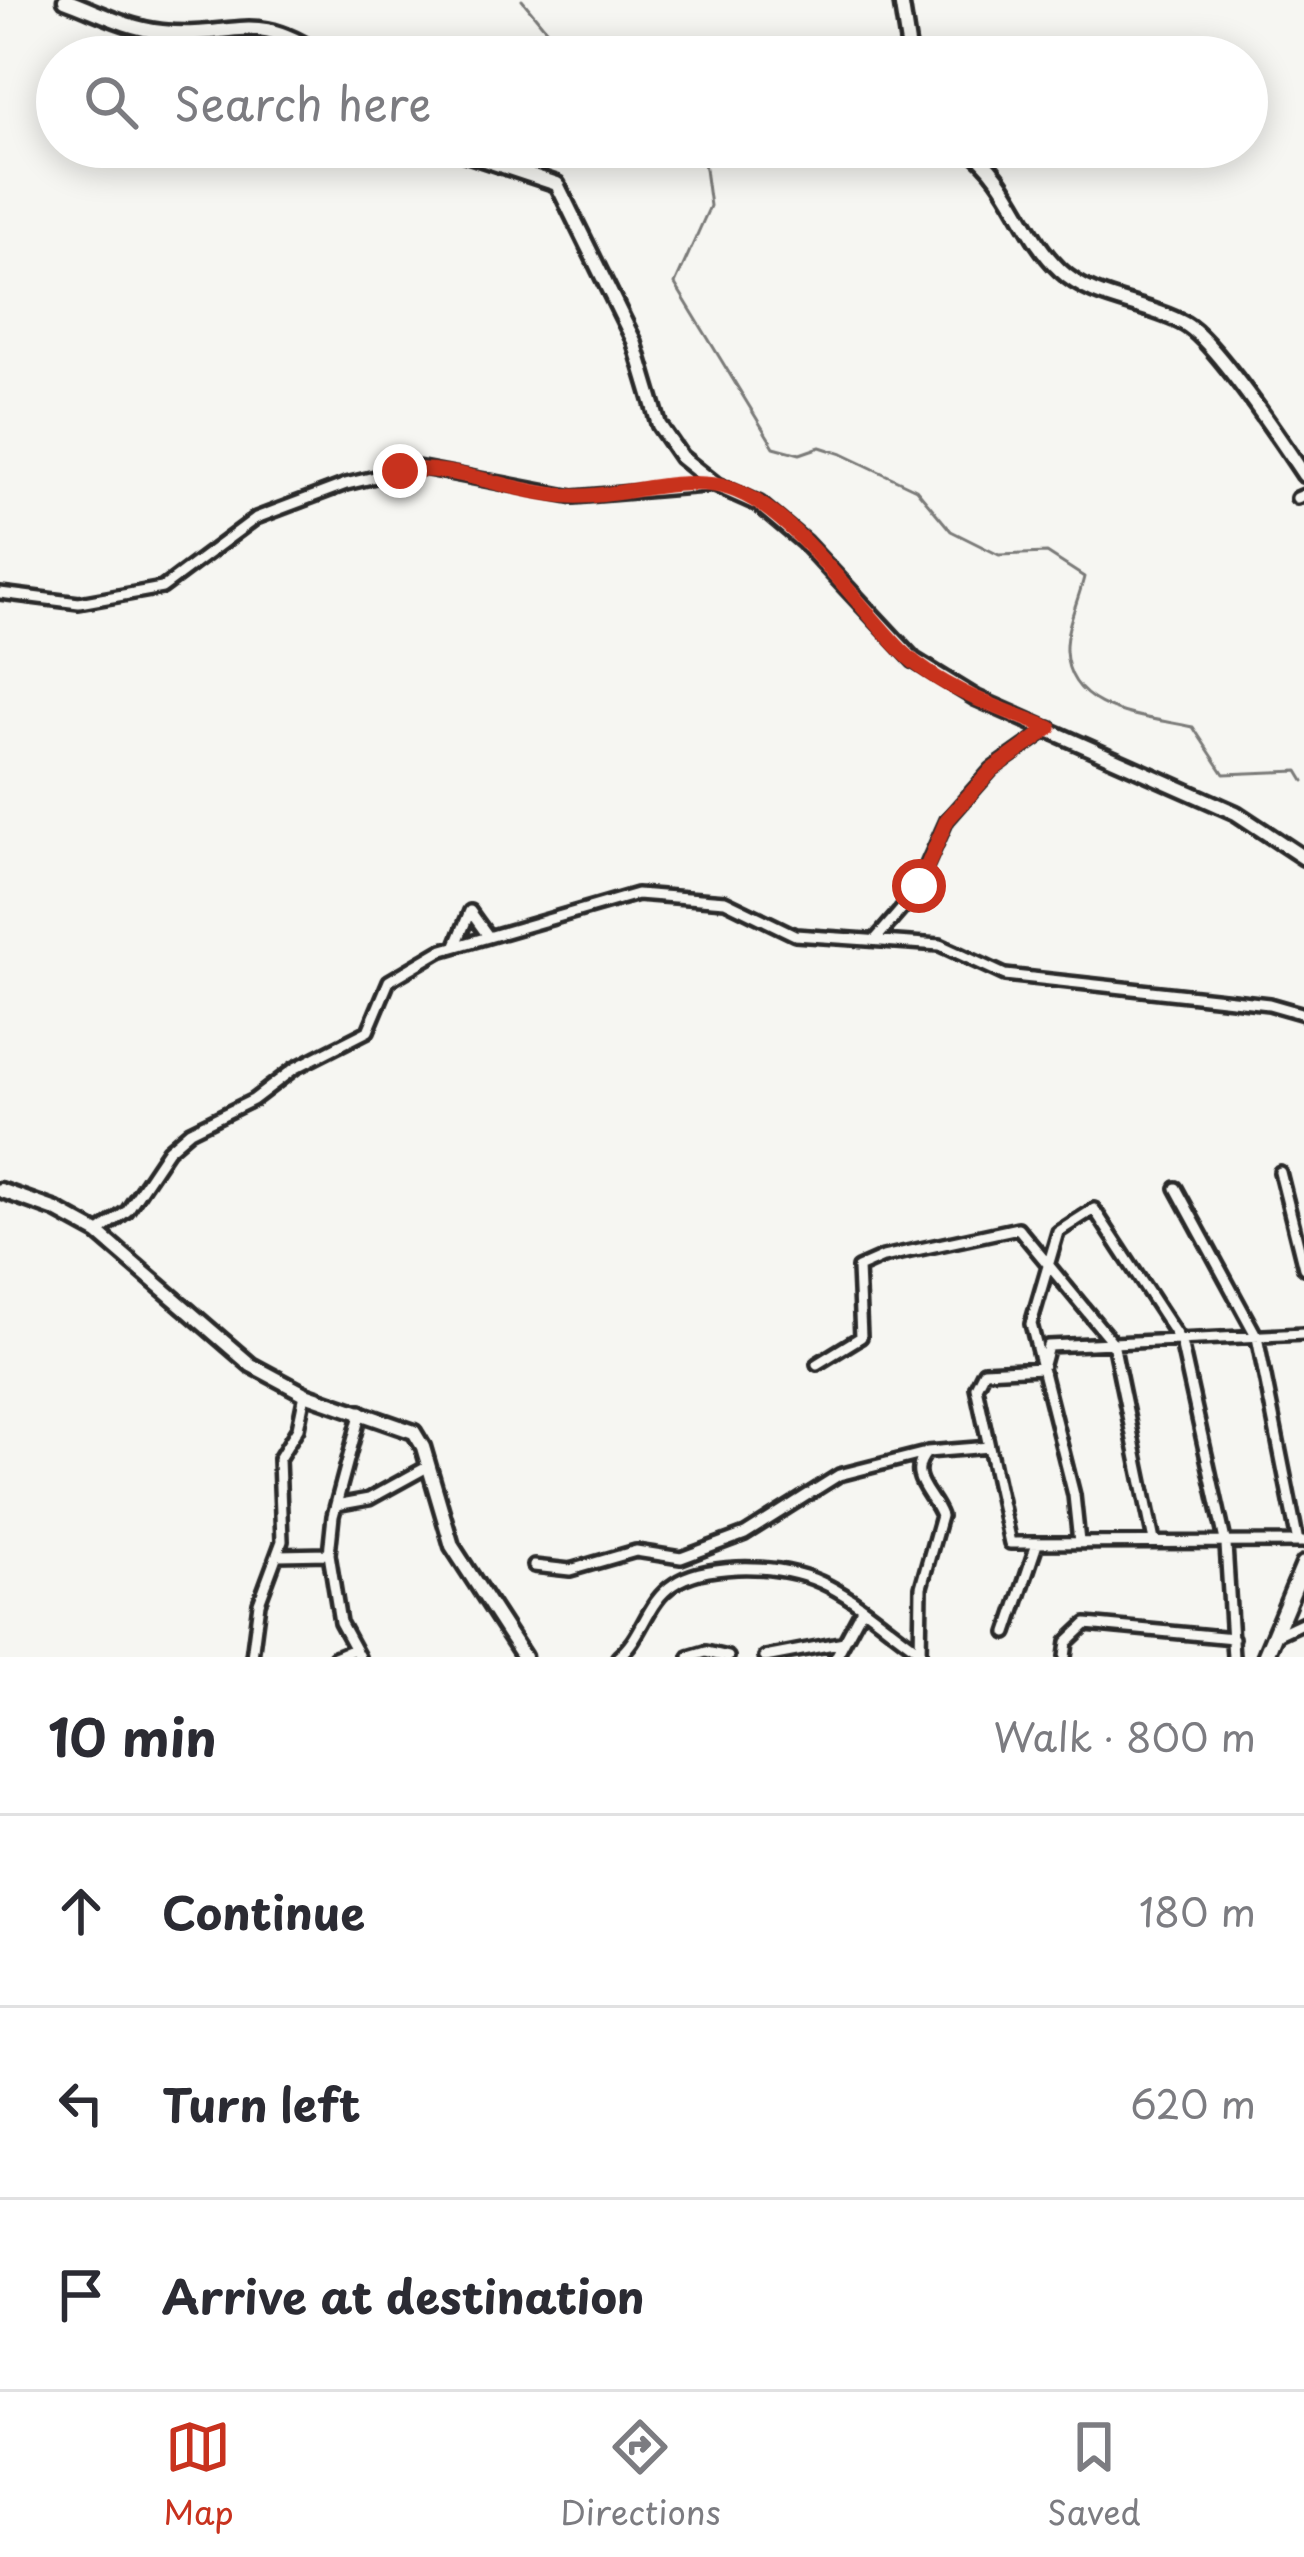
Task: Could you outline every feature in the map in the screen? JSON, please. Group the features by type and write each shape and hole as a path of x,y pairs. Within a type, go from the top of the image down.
{"main road":[{"path":"1265,1657 1304,1564"}],"street":[{"path":"65,0 111,21 160,32 271,28 285,36"},
{"path":"901,0 907,36"},
{"path":"509,168 557,184 634,340 665,437 716,485 759,504 824,560 903,652 976,698 1236,813 1304,858"},
{"path":"989,168 1010,188 1041,250 1080,286 1196,331 1251,413 1304,475"},
{"path":"0,593 80,603 163,588 256,518 417,467 559,495 716,485"},
{"path":"610,478 614,491"},
{"path":"875,940 913,896 947,820 992,770 1050,728"},
{"path":"98,1233 127,1211 168,1150 190,1131 253,1100 296,1068 368,1031 389,981 455,945 628,894 675,893 725,901 795,934 940,944 1005,975 1270,1004 1304,1013"},
{"path":"455,945 470,911 488,936"},
{"path":"1280,1172 1304,1268"},
{"path":"1042,1368 984,1371 977,1378 1005,1538 1016,1544 1301,1542 1257,1337 1176,1188"},
{"path":"0,1190 56,1210 98,1233 242,1358 305,1394 414,1432 452,1546 524,1657"},
{"path":"1079,1543 1074,1495 1030,1324 1058,1232 1094,1209 1180,1342 1226,1545 1233,1657"},
{"path":"817,1364 861,1337 858,1268 883,1257 1018,1228 1113,1343 1154,1541"},
{"path":"1042,1368 1048,1346 1304,1334"},
{"path":"252,1657 259,1603 282,1541 279,1459 298,1428 305,1394"},
{"path":"335,1657 357,1653 340,1622 329,1553 336,1505 362,1411"},
{"path":"534,1566 570,1570 635,1551 681,1558 745,1534 839,1475 922,1454 989,1447"},
{"path":"920,1653 921,1587 941,1516 919,1484 922,1454"},
{"path":"336,1505 369,1499 429,1466"},
{"path":"1007,1633 1037,1544"},
{"path":"277,1556 329,1553"},
{"path":"618,1657 632,1645 655,1600 671,1585 701,1573 795,1570 835,1587 920,1653"},
{"path":"836,1657 862,1609"},
{"path":"1274,1636 1304,1622"},
{"path":"1065,1657 1067,1642 1086,1624 1233,1638"},
{"path":"765,1657 844,1642"},
{"path":"689,1657 706,1652 728,1657"}],"waterway":[{"path":"522,0 552,36"},
{"path":"705,168 710,206 675,284 774,447 800,454 820,447 916,489 951,531 999,555 1047,553 1084,577 1066,642 1070,672 1080,688 1095,700 1133,715 1193,727 1224,774 1298,771 1304,781"}],"route":[{"path":"400,471 439,469 474,481 574,496 716,485 759,504 824,560 903,652 976,698 1050,728 1014,758 988,772 947,820 919,886"}]}
